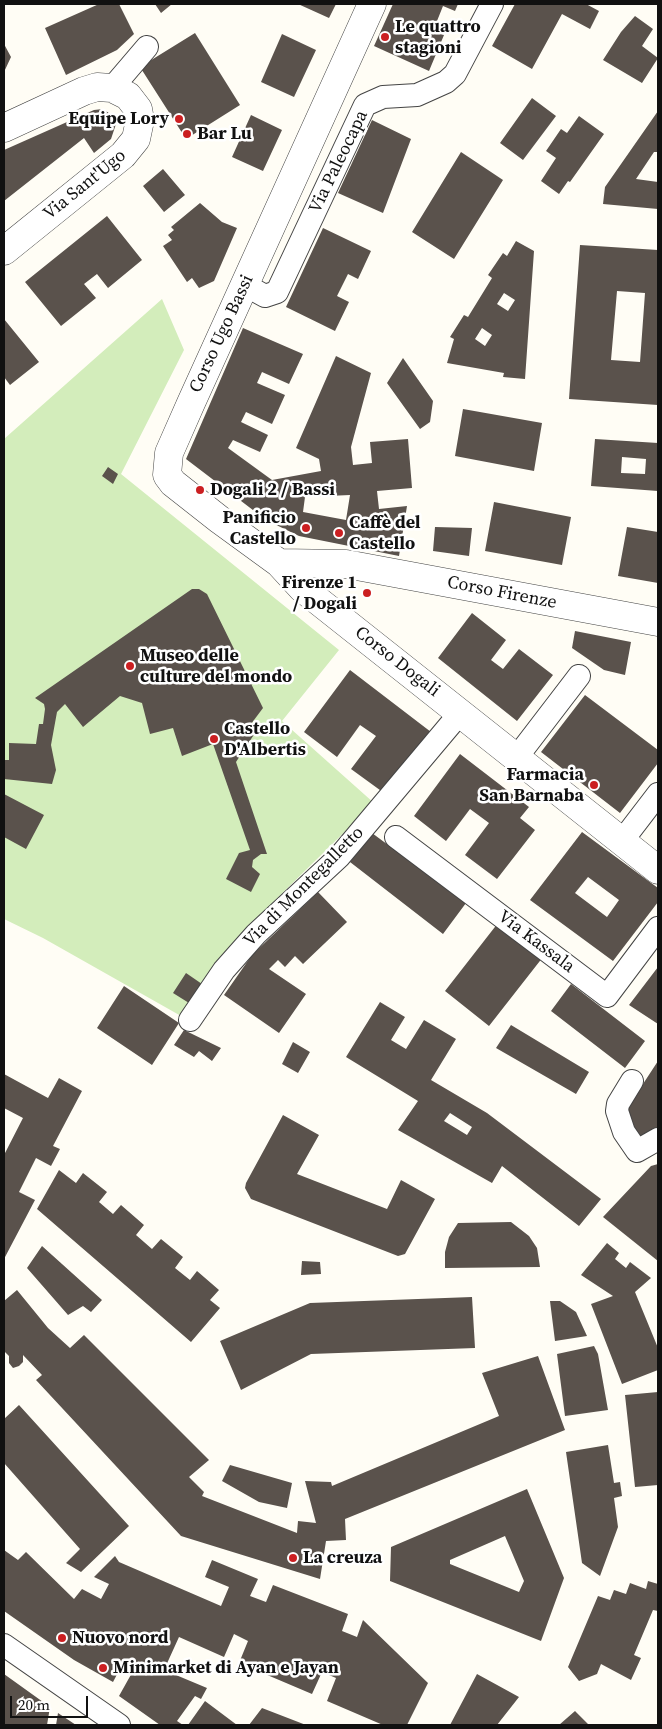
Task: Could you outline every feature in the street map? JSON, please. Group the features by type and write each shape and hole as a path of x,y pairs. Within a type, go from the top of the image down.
{"street":[{"name":"Corso Ugo Bassi","path":"279,563 169,480 166,472 169,453 372,4"},
{"name":"Via Paleocapa","path":"245,285 265,296 277,292 364,105 383,97 417,95 446,82 455,74 492,4"},
{"path":"4,128 84,91 97,87 112,88 147,47"},
{"name":"Via Sant'Ugo","path":"4,251 132,146 139,126 138,109 128,96 112,88"},
{"name":"Corso Firenze","path":"279,563 346,564 658,622"},
{"name":"Corso Dogali","path":"279,563 302,588 461,712 658,870"},
{"path":"517,757 579,676"},
{"name":"Via di Montegalletto","path":"190,1020 224,970 256,934 340,857 461,712"},
{"path":"622,841 658,794"},
{"name":"Via Kassala","path":"396,836 607,996 658,928"},
{"path":"632,1081 618,1104 617,1111 624,1132 637,1151 658,1139"},
{"path":"4,1645 119,1725"}],"green space":[{"path":"162,299 184,350 121,474 339,650 282,721 374,803 255,920 181,1016 43,938 4,919 4,439"}],"building":[{"path":"99,4 119,4 134,34 117,50 66,75 45,28"},
{"path":"155,4 172,4 161,13"},
{"path":"298,4 336,4 329,18"},
{"path":"393,4 458,4 455,11 443,6 433,31 444,35 429,71 374,46"},
{"path":"515,4 586,4 599,11 590,29 562,14 532,69 492,46"},
{"path":"635,16 653,29 642,46 658,58 642,83 603,60 621,32"},
{"path":"195,33 240,105 186,139 140,67"},
{"path":"282,34 316,50 294,97 261,82"},
{"path":"4,44 11,57 4,72"},
{"path":"532,98 556,116 523,160 500,143"},
{"path":"103,109 113,116 116,124 111,139 94,153 84,138 4,201 4,150 94,110"},
{"path":"658,111 658,152 654,152 636,179 658,182 658,209 603,204 605,187"},
{"path":"251,115 282,130 263,171 232,157"},
{"path":"579,116 604,134 570,182 568,181 559,194 541,181 556,158 546,151 561,129 567,133"},
{"path":"372,120 411,139 383,213 338,193"},
{"path":"461,152 503,180 454,259 412,232"},
{"path":"163,169 185,195 164,212 143,186"},
{"path":"200,203 222,222 237,228 214,281 199,288 192,278 187,282 163,246 172,240 168,235 174,230 171,227"},
{"path":"107,216 142,260 108,288 97,274 84,284 96,298 61,326 25,282"},
{"path":"323,228 371,251 358,279 348,274 337,296 349,302 335,331 286,307"},
{"path":"516,241 534,251 525,379 503,377 504,373 447,363 454,339 450,337 464,315 468,317 492,278 488,275 503,253 507,256","holes":["504,293 515,300 508,311 497,304","482,328 492,335 485,346 475,339"]},
{"path":"580,245 658,250 658,405 569,399","holes":["617,291 645,293 640,362 611,360"]},
{"path":"4,319 39,362 10,385 4,377"},
{"path":"243,328 303,354 289,384 262,372 257,383 285,395 272,424 246,412 241,422 268,435 260,452 233,440 228,448 272,480 321,471 319,459 296,448 336,356 371,373 351,447 353,465 372,463 370,442 408,439 412,488 377,491 379,509 407,506 399,556 299,536 266,520 186,459","holes":["350,495 346,520 303,512 305,497"]},
{"path":"403,358 433,401 430,422 420,429 387,383"},
{"path":"463,409 542,423 534,471 455,456"},
{"path":"595,439 658,443 658,491 591,486","holes":["622,457 646,459 645,474 621,473"]},
{"path":"108,467 118,474 113,484 102,476"},
{"path":"494,502 571,517 562,565 485,551"},
{"path":"435,527 472,528 469,556 433,551"},
{"path":"627,527 658,532 658,583 618,576"},
{"name":"Castello D'Albertis","path":"192,589 199,589 207,594 263,708 248,728 255,733 236,762 267,854 261,854 253,860 252,867 260,874 251,892 226,879 239,853 250,850 213,744 182,756 173,728 150,734 142,703 120,696 83,727 65,704 57,712 51,745 56,770 52,784 4,779 4,760 9,760 9,743 36,744 39,724 43,724 45,709 44,704 35,698"},
{"path":"472,613 506,640 491,660 503,669 519,649 553,675 517,721 438,658"},
{"path":"575,631 631,642 625,675 604,670 572,648"},
{"path":"350,670 431,732 384,793 351,769 376,736 360,725 337,757 304,732"},
{"path":"585,695 658,750 658,763 620,813 541,752"},
{"path":"460,754 529,807 520,818 535,830 497,879 465,855 489,823 470,809 446,841 414,816"},
{"path":"4,794 44,815 26,849 4,837"},
{"path":"582,832 658,888 658,902 613,961 530,900","holes":["588,877 619,900 607,917 575,893"]},
{"path":"372,833 466,903 443,934 350,862"},
{"path":"318,892 347,922 303,964 295,956 285,967 278,960 269,969 306,994 279,1033 224,995 252,955"},
{"path":"498,923 543,957 489,1026 445,991"},
{"path":"658,967 658,1024 629,1005"},
{"path":"186,973 202,984 189,1003 173,993"},
{"path":"571,984 645,1041 625,1068 551,1011"},
{"path":"124,986 179,1023 152,1065 97,1028"},
{"path":"380,1002 405,1017 391,1040 406,1049 424,1020 456,1039 431,1080 487,1113 601,1199 579,1226 502,1166 492,1183 398,1130 418,1101 346,1057","holes":["450,1113 472,1127 467,1135 444,1121"]},
{"path":"511,1025 589,1072 576,1094 496,1048"},
{"path":"184,1030 221,1048 212,1061 199,1051 194,1057 174,1045"},
{"path":"293,1042 310,1052 298,1073 282,1064"},
{"path":"658,1061 658,1129 637,1137 626,1110"},
{"path":"4,1074 48,1098 59,1078 82,1091 53,1146 60,1149 51,1166 36,1158 19,1192 35,1200 4,1259 4,1155 23,1118 4,1108"},
{"path":"283,1115 319,1135 297,1174 387,1209 401,1180 435,1199 405,1254 398,1256 251,1199 245,1188 246,1183"},
{"path":"658,1164 658,1261 603,1217 651,1166"},
{"path":"59,1170 76,1183 83,1173 107,1192 99,1202 113,1214 121,1205 144,1225 136,1235 152,1249 161,1239 183,1257 175,1268 190,1280 197,1271 219,1290 210,1300 220,1308 191,1342 37,1209"},
{"path":"511,1222 529,1236 537,1248 540,1267 445,1268 445,1252 449,1237 458,1223"},
{"path":"607,1243 619,1253 615,1259 626,1268 630,1262 651,1278 635,1292 658,1348 658,1370 622,1384 591,1304 613,1296 581,1275"},
{"path":"42,1246 102,1300 91,1312 83,1306 68,1315 27,1268"},
{"path":"302,1261 320,1262 321,1274 301,1275"},
{"path":"17,1290 48,1328 70,1348 84,1335 209,1460 189,1477 204,1492 202,1496 297,1533 298,1521 316,1523 305,1481 331,1482 332,1486 499,1416 482,1373 538,1356 565,1430 345,1519 346,1540 326,1541 320,1579 181,1536 36,1380 42,1375 23,1355 23,1362 19,1366 13,1368 9,1363 9,1356 4,1351 4,1301"},
{"path":"472,1297 475,1348 311,1354 241,1390 220,1341 310,1303"},
{"path":"550,1301 560,1301 576,1312 587,1336 555,1341"},
{"path":"594,1346 598,1354 608,1410 565,1416 557,1354"},
{"path":"658,1392 658,1485 635,1487 625,1395"},
{"path":"19,1405 129,1526 81,1572 66,1563 80,1549 4,1463 4,1419"},
{"path":"608,1445 614,1483 620,1482 622,1496 614,1498 618,1527 600,1576 582,1563 566,1452"},
{"path":"230,1465 292,1483 287,1508 259,1502 222,1481"},
{"path":"527,1489 564,1578 541,1641 390,1581 391,1547","holes":["505,1536 524,1581 519,1592 450,1564 450,1560"]},
{"path":"4,1550 18,1560 26,1552 74,1599 82,1589 101,1599 109,1584 94,1577 115,1556 119,1562 221,1606 229,1587 205,1577 212,1560 258,1579 250,1596 266,1602 273,1585 348,1614 342,1631 357,1637 363,1620 428,1683 407,1725 383,1725 327,1701 336,1678 322,1672 312,1694 239,1663 248,1641 234,1634 224,1657 179,1637 164,1670 207,1688 201,1699 195,1696 177,1721 183,1725 160,1725 119,1696 133,1671 122,1665 113,1682 74,1660 4,1611"},
{"path":"648,1581 658,1584 658,1611 653,1610 634,1655 641,1658 631,1680 601,1664 597,1674 579,1681 568,1667 598,1596 610,1600 614,1590 626,1594 630,1583 646,1589"},
{"path":"4,1674 50,1707 47,1725 4,1725"},
{"path":"477,1674 519,1697 497,1725 450,1725"},
{"path":"205,1701 237,1725 188,1725"},
{"path":"262,1708 306,1725 249,1725"},
{"path":"575,1711 589,1725 559,1725"},
{"path":"58,1713 76,1725 56,1725"}],"place":[{"name":"Le quattro stagioni","path":"385,37"},
{"name":"Equipe Lory","path":"179,119"},
{"name":"Bar Lu","path":"187,134"},
{"name":"Dogali 2 / Bassi","path":"200,490"},
{"name":"Panificio Castello","path":"306,528"},
{"name":"Caffè del Castello","path":"339,533"},
{"name":"Firenze 1 / Dogali","path":"367,593"},
{"name":"Museo delle culture del mondo","path":"130,666"},
{"name":"Castello D'Albertis","path":"214,739"},
{"name":"Farmacia San Barnaba","path":"594,785"},
{"name":"La creuza","path":"293,1558"},
{"name":"Nuovo nord","path":"62,1638"},
{"name":"Minimarket di Ayan e Jayan","path":"103,1668"}]}
